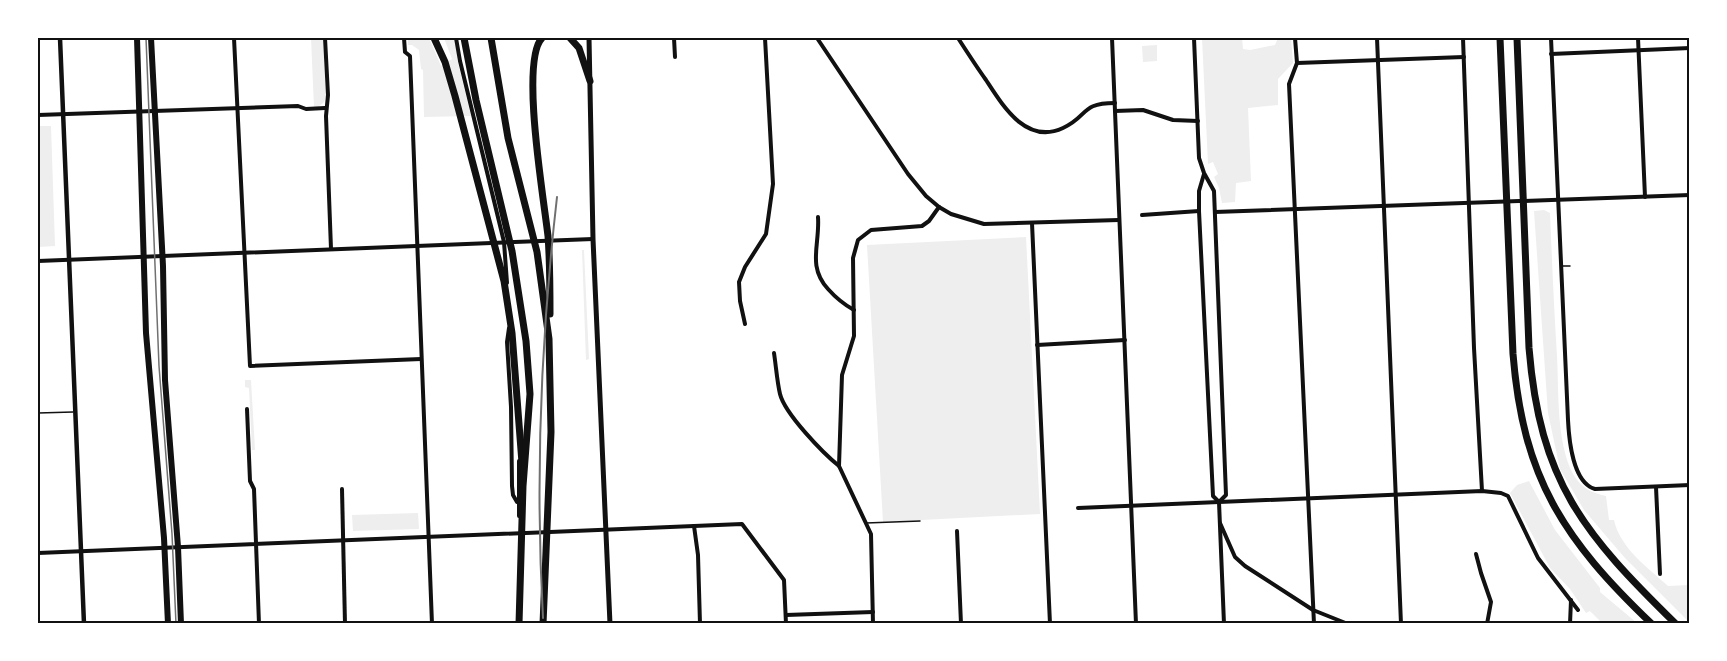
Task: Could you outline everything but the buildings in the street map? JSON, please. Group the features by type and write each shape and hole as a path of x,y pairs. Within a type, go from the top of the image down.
{"highway":[{"path":"434,38 455,96 504,280 512,333 524,486"},
{"path":"464,38 476,100 506,220 522,310 530,394 519,624"},
{"path":"491,38 508,138 542,281 551,368"},
{"path":"542,38 534,54 533,83 535,127 548,238 551,368 551,432 543,624"},
{"path":"570,38 579,48 590,81"},
{"path":"1498,38 1513,354 1518,400 1527,443 1550,499 1573,538 1607,579 1652,624"},
{"path":"1517,38 1530,348 1534,392 1543,436 1565,491 1588,529 1626,574 1676,624"}],"main road":[{"path":"137,38 146,333 165,547 168,624"},
{"path":"152,38 163,255 165,380 182,624"},
{"path":"589,38 593,239 609,624"}],"street":[{"path":"60,38 84,624"},
{"path":"234,38 250,366 421,359"},
{"path":"325,38 328,95 325,108 331,249"},
{"path":"404,38 405,52 410,56 432,624"},
{"path":"456,38 504,242 510,319 515,342 518,406 518,504 522,533"},
{"path":"674,38 675,57"},
{"path":"745,324 739,282 745,267 766,234 774,171 765,38"},
{"path":"817,38 908,174 926,196 939,207 951,214 984,224 1119,220"},
{"path":"958,38 1004,107 1026,127 1046,131 1058,130 1077,120 1082,112 1092,106 1115,103"},
{"path":"1112,38 1136,624"},
{"path":"1194,38 1199,158 1214,191 1226,495 1219,502"},
{"path":"1295,38 1297,63 1289,84 1314,624"},
{"path":"1377,38 1401,624"},
{"path":"1463,38 1474,348 1482,491"},
{"path":"1551,38 1569,439 1575,462 1582,481 1595,489 1689,485"},
{"path":"1638,38 1645,197"},
{"path":"1551,54 1689,48"},
{"path":"1297,63 1464,57"},
{"path":"38,115 237,107 325,108"},
{"path":"1115,111 1143,110 1173,120 1198,122"},
{"path":"1204,173 1199,191 1199,211 1213,495 1219,502 1224,624"},
{"path":"1215,212 1689,195"},
{"path":"839,466 842,375 854,336 852,258 854,249 858,240 871,230 922,225 929,221 939,207"},
{"path":"1142,215 1199,211"},
{"path":"818,217 816,265 818,275 842,304 854,310"},
{"path":"1032,223 1050,624"},
{"path":"38,261 593,239"},
{"path":"510,319 507,342 512,486 513,495 518,504"},
{"path":"1037,345 1125,340"},
{"path":"774,353 780,395 784,405 801,428 839,466 871,534 873,624"},
{"path":"247,409 250,481 254,489 259,624"},
{"path":"1656,486 1660,574"},
{"path":"342,489 345,624"},
{"path":"1078,508 1482,491 1501,493 1508,496 1538,558 1578,610"},
{"path":"1219,520 1235,557 1245,566 1313,610 1348,624"},
{"path":"38,553 742,524 784,580 786,624"},
{"path":"694,526 698,555 700,624"},
{"path":"957,531 961,624"},
{"path":"1476,554 1491,602 1487,624"},
{"path":"1570,624 1571,599"},
{"path":"786,615 873,612"}],"lane":[{"path":"1561,266 1570,266"},
{"path":"38,413 75,411"},
{"path":"866,523 920,521"}],"shaded area":[{"path":"311,38 323,38 326,96 324,102 318,107 314,107"},
{"path":"408,38 429,38 441,66 452,59 444,38 455,38 458,63 471,116 424,117 423,70 419,50 408,45"},
{"path":"1202,38 1242,38 1243,49 1250,50 1275,45 1278,38 1291,38 1293,63 1278,79 1278,105 1248,108 1251,181 1236,183 1235,202 1222,203 1214,177 1218,174 1213,162 1208,164"},
{"path":"1157,45 1157,61 1143,62 1142,46"},
{"path":"38,126 51,126 55,246 38,247"},
{"path":"1544,210 1550,213 1559,416 1568,461 1576,479 1583,486 1606,496 1609,520 1614,520 1622,540 1636,557 1668,586 1689,585 1689,622 1625,558 1584,510 1560,469 1548,413 1534,211"},
{"path":"1026,237 1040,514 883,522 867,245"},
{"path":"582,250 584,250 589,359 586,360"},
{"path":"245,380 251,380 255,450 252,450 249,388 245,387"},
{"path":"1529,481 1555,530 1600,588 1600,592 1637,623 1602,623 1590,611 1586,613 1570,589 1550,568 1510,493 1517,485"},
{"path":"418,513 419,529 353,531 352,515"}],"tram line":[{"path":"146,38 159,366 172,534 176,624"}],"railway":[{"path":"543,618 540,512 541,407 547,302 557,197"}]}
